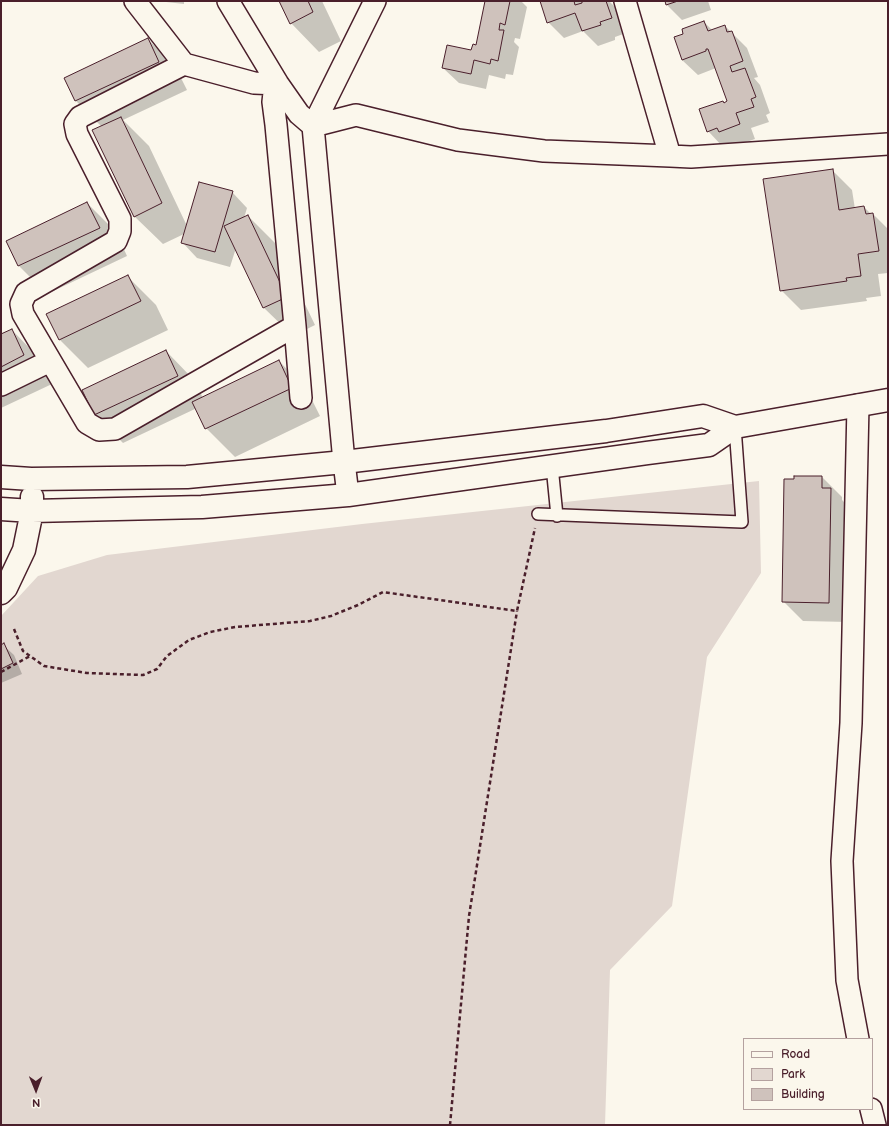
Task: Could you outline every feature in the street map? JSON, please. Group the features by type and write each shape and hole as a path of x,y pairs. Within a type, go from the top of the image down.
{"main road":[{"path":"1,509 32,510 202,507 348,495 709,445 735,427 888,400"},
{"path":"1,477 31,479 187,477 344,462 606,430 704,416 735,427"},
{"path":"1,593 6,588 24,550 32,510 31,479"}],"street":[{"path":"136,1 184,64 254,84 278,84"},
{"path":"228,1 278,84 299,114 313,126"},
{"path":"348,495 313,126 376,1"},
{"path":"625,1 670,156"},
{"path":"184,64 80,117 75,124 77,134 120,219 120,231 116,241 26,293 21,304 23,314 87,423 99,430 115,429 294,326"},
{"path":"278,84 274,93 273,102 301,398"},
{"path":"313,126 356,116 458,140 544,151 691,157 888,144"},
{"path":"1,385 50,360"},
{"path":"858,405 851,722 842,861 848,980 858,1038"},
{"path":"871,1110 875,1125"}],"lane":[{"path":"538,514 557,516 742,522 735,427"},
{"path":"552,466 557,516"}],"path":[{"path":"450,1125 469,916 517,611 538,514"},
{"path":"14,629 23,651 44,666 87,673 143,675 156,669 168,656 190,640 210,632 235,627 310,621 331,616 383,592 517,611"},
{"path":"1,672 30,656"}],"green space":[{"path":"759,481 761,573 707,657 672,906 610,970 605,1125 1,1125 1,616 38,576 107,555 362,524"}],"building":[{"path":"279,1 308,1 313,12 290,24"},
{"path":"485,1 510,1 505,25 500,23 499,30 504,30 498,61 491,59 490,64 474,60 471,74 442,68 447,45 471,50 473,44 476,45"},
{"path":"540,1 574,1 575,5 582,3 582,1 606,1 612,18 600,22 601,25 582,31 575,13 547,23"},
{"path":"665,1 678,1 666,5"},
{"path":"704,21 708,31 725,25 727,32 732,31 743,61 730,66 732,72 745,68 756,97 751,99 754,107 736,113 740,124 719,132 717,128 707,132 699,109 727,101 708,49 682,60 674,37 683,34 682,29"},
{"path":"148,38 159,62 75,101 64,78"},
{"path":"121,117 162,203 134,217 92,130"},
{"path":"833,169 839,210 864,206 866,214 873,213 879,251 858,254 861,276 846,278 847,281 780,291 763,179"},
{"path":"199,182 233,191 215,252 181,243"},
{"path":"87,202 100,228 18,266 6,241"},
{"path":"248,215 287,297 263,308 224,226"},
{"path":"128,275 141,301 59,340 46,314"},
{"path":"12,329 24,355 1,367 1,334"},
{"path":"166,350 178,376 94,415 82,390"},
{"path":"279,360 292,388 205,429 192,402"},
{"path":"794,476 822,476 822,488 831,488 829,603 782,602 784,479 794,479"},
{"path":"4,643 13,663 1,669 1,645"}]}
